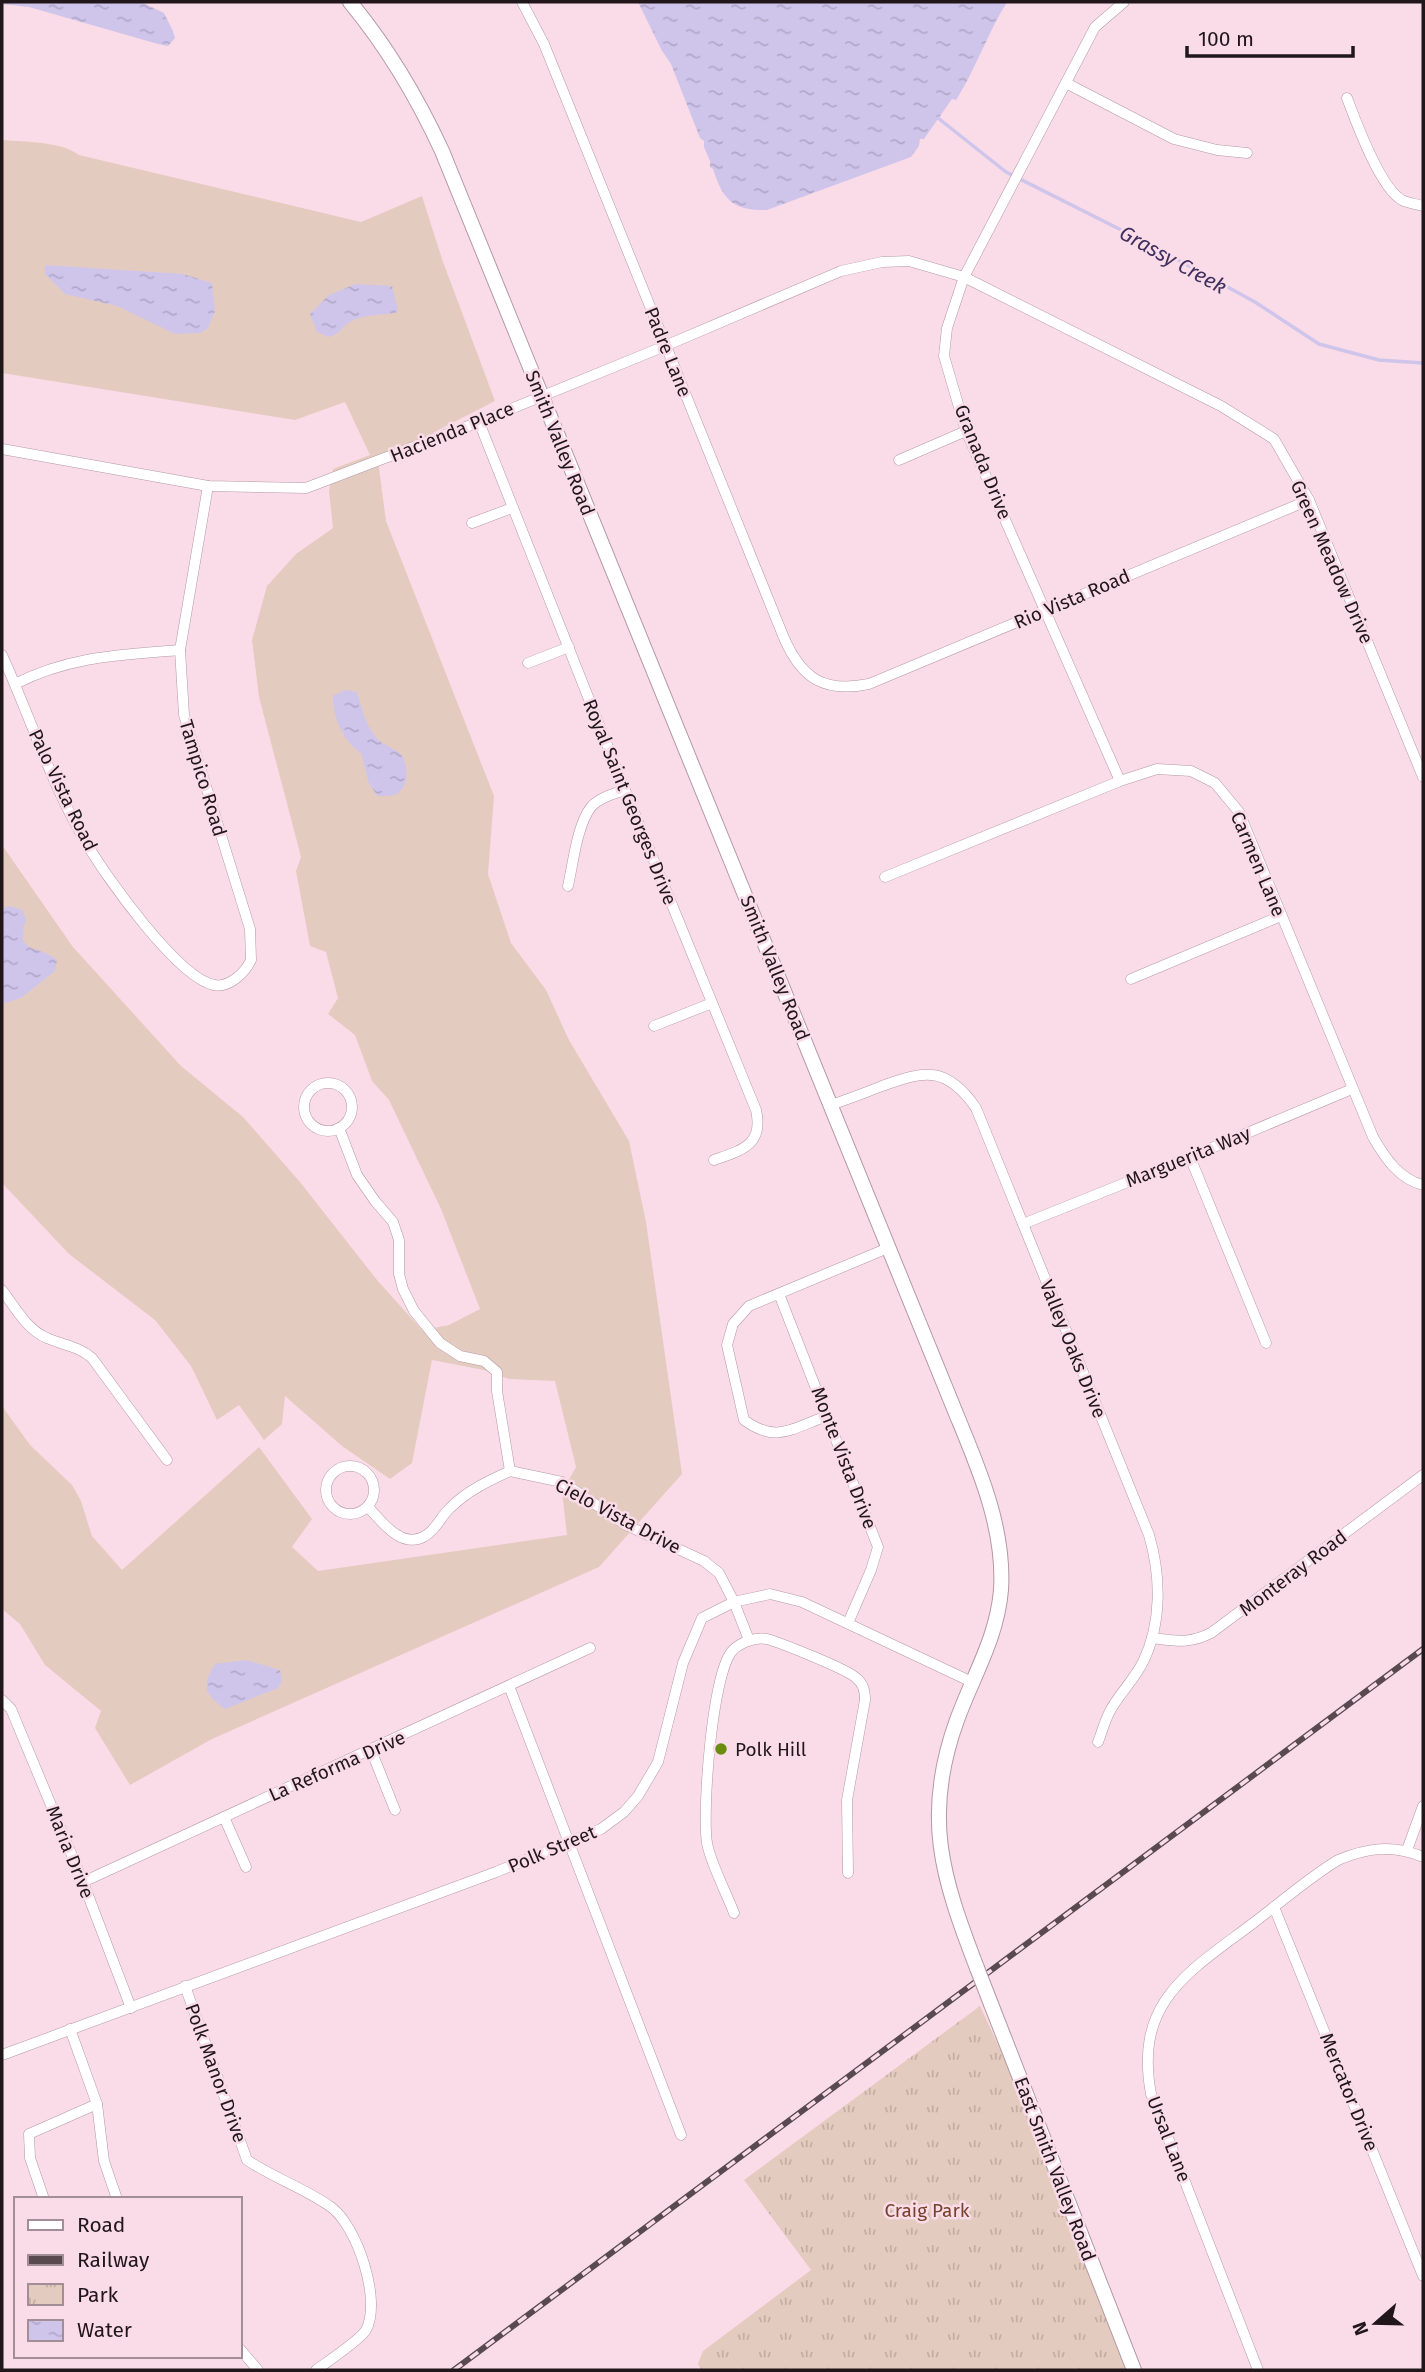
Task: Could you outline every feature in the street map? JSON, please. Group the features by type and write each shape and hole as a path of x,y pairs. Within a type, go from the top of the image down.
{"main road":[{"name":"Smith Valley Road","path":"350,2 381,41 428,120 831,1105 976,1464 994,1520 1001,1565 998,1609 989,1644 951,1738 940,1788 938,1813 942,1863 948,1891 977,1968"},
{"name":"East Smith Valley Road","path":"977,1968 1134,2370"}],"street":[{"name":"Padre Lane","path":"522,2 544,44 792,656 805,673 832,685"},
{"name":"Granada Drive","path":"1120,781 967,431 944,356 947,328 964,277 1095,27 1124,2"},
{"path":"1066,83 1174,139 1217,150 1247,153"},
{"path":"1347,98 1367,149 1383,178 1401,200 1423,206"},
{"name":"Hacienda Place","path":"2,449 208,486 306,488 479,422 841,271 881,262 909,261 964,277"},
{"name":"Green Meadow Drive","path":"964,277 1221,407 1274,439 1309,500 1423,777"},
{"name":"Royal Saint Georges Drive","path":"479,422 756,1110 759,1121 757,1134 750,1144 714,1160"},
{"path":"899,460 967,431"},
{"name":"Tampico Road","path":"208,486 180,650 184,715 250,929 251,961 236,979"},
{"name":"Rio Vista Road","path":"832,685 847,687 869,684 1309,500"},
{"path":"472,523 512,508"},
{"path":"528,663 569,647"},
{"path":"15,684 41,671 92,657 180,650"},
{"name":"Palo Vista Road","path":"2,655 47,765 87,845 145,925 195,977 215,985 236,979"},
{"name":"Carmen Lane","path":"885,877 1120,781 1157,769 1191,771 1215,783 1239,812 1352,1088 1381,1151 1393,1167 1420,1184"},
{"path":"568,886 579,837 591,806 604,797 625,790"},
{"path":"1131,979 1281,916"},
{"path":"654,1026 712,1003"},
{"name":"Valley Oaks Drive","path":"831,1105 920,1074 947,1079 959,1087 976,1108 1154,1553 1158,1599 1152,1638 1143,1662 1110,1711 1098,1742"},
{"path":"330,1082 338,1084 349,1094 352,1110 346,1124 340,1128 323,1131 309,1122 303,1107 304,1099 314,1086 330,1082"},
{"name":"Marguerita Way","path":"1023,1224 1191,1157 1352,1088"},
{"path":"340,1128 357,1174 393,1222 399,1240 399,1274 414,1311 440,1343 460,1356 484,1361 497,1372 497,1391 510,1471 464,1496 448,1509 426,1536 416,1539 406,1540 390,1531 368,1507"},
{"path":"1191,1157 1266,1343"},
{"path":"827,1416 776,1435 759,1431 744,1420 727,1345 733,1325 749,1306 888,1248"},
{"path":"2,1290 25,1321 40,1335 72,1346 92,1358 167,1460"},
{"name":"Monte Vista Drive","path":"779,1294 878,1547 848,1623"},
{"path":"345,1466 353,1466 367,1472 374,1486 372,1501 368,1507 362,1512 348,1514 335,1509 330,1503 326,1488 332,1474 345,1466"},
{"name":"Cielo Vista Drive","path":"510,1471 562,1482 626,1525 704,1561 719,1573 749,1640"},
{"name":"Monteray Road","path":"1152,1638 1196,1641 1211,1633 1423,1475"},
{"name":"Polk Street","path":"2,2055 496,1872 601,1829 624,1812 638,1796 657,1762 683,1663 702,1618 734,1602 770,1594 802,1602 974,1683"},
{"path":"734,1913 707,1844 708,1755 721,1671 732,1651 749,1640 765,1639 840,1669 855,1677 864,1688 865,1700 848,1800 848,1873"},
{"name":"La Reforma Drive","path":"83,1882 590,1648"},
{"path":"509,1686 681,2135"},
{"name":"Maria Drive","path":"2,1700 12,1709 131,2008"},
{"path":"371,1751 395,1810"},
{"path":"1423,1807 1407,1850 1423,1857"},
{"path":"224,1817 246,1867"},
{"name":"Ursal Lane","path":"1258,2370 1151,2095 1147,2048 1161,2007 1184,1976 1274,1907 1338,1860 1357,1852 1375,1849 1407,1850"},
{"name":"Mercator Drive","path":"1274,1907 1423,2276"},
{"name":"Polk Manor Drive","path":"185,1986 247,2160 271,2176 296,2185 333,2209 348,2228 364,2264 370,2294 370,2316 365,2332 316,2370"},
{"path":"70,2029 97,2104 104,2161 116,2197"},
{"path":"43,2197 30,2158 29,2134 97,2104"},
{"path":"242,2351 258,2370"}],"green space":[{"path":"2,140 62,147 79,155 361,222 422,196 442,259 495,401 378,461 386,521 494,796 488,874 511,943 546,990 569,1040 629,1141 646,1222 682,1474 599,1567 212,1739 130,1785 95,1728 101,1711 45,1665 20,1624 2,1609 2,1406 30,1445 72,1485 81,1501 92,1536 122,1570 259,1447 312,1519 292,1547 318,1571 567,1535 562,1492 576,1467 555,1381 509,1379 484,1370 432,1360 412,1463 390,1479 342,1446 285,1396 282,1424 264,1440 239,1405 217,1420 191,1366 155,1320 69,1254 2,1183 2,845 73,947 181,1066 243,1117 300,1182 377,1280 422,1330 449,1325 480,1309 441,1209 389,1100 372,1081 355,1035 328,1014 338,998 326,952 310,946 296,871 301,857 259,697 252,640 267,586 296,554 333,528 329,491 333,469 370,455 345,402 295,420 2,373"},
{"name":"Craig Park","path":"980,2006 1032,2118 1126,2370 701,2370 698,2364 703,2351 811,2270 744,2180"}],"water":[{"path":"2,2 141,2 164,13 175,38 168,46 158,44 29,7"},
{"path":"638,2 1007,2 956,100 952,99 924,139 920,139 919,146 911,157 767,210 755,210 731,202 721,189 671,64"},
{"path":"45,265 183,274 212,283 215,311 208,328 201,333 175,334 117,306 65,294 45,274"},
{"path":"356,284 392,286 398,310 395,313 353,320 329,337 317,332 310,314 329,295"},
{"path":"345,690 357,692 372,732 402,756 406,766 405,784 394,795 378,796 369,784 361,753 349,743 340,728 333,696"},
{"path":"9,906 23,910 26,920 23,939 26,944 57,960 55,971 21,998 2,1004 2,909"},
{"path":"246,1660 280,1670 282,1681 278,1688 225,1709 209,1694 208,1678 215,1664"}],"waterway":[{"name":"Grassy Creek","path":"938,118 1006,172 1147,243 1255,302 1319,344 1379,360 1423,363"}],"railway":[{"path":"454,2370 1423,1649"}],"place":[{"name":"Polk Hill","path":"721,1749"}]}
